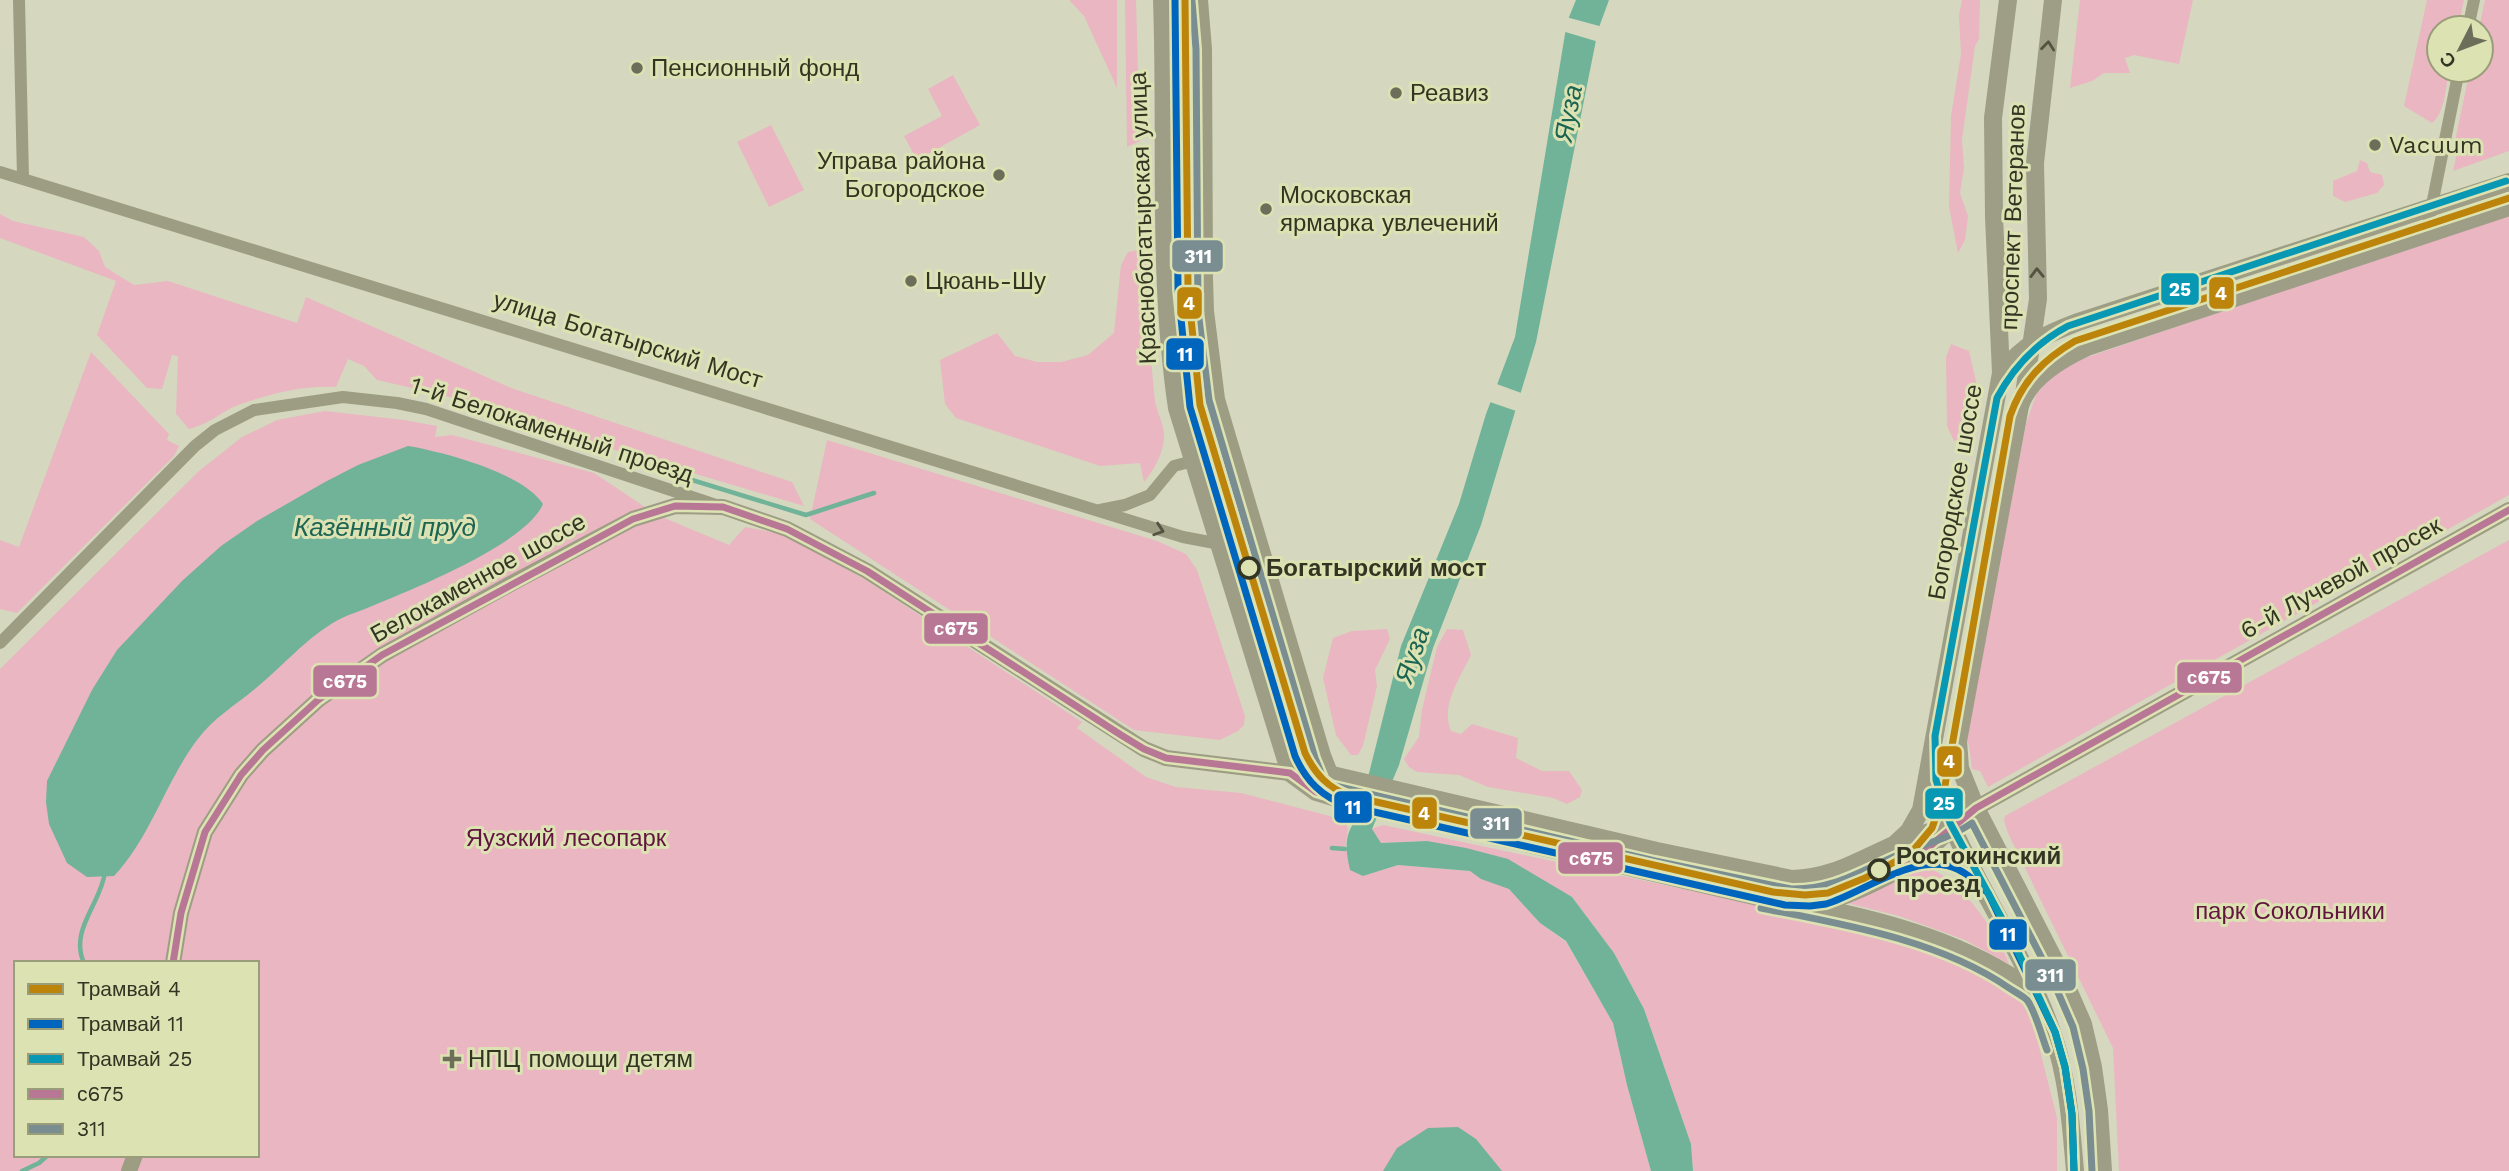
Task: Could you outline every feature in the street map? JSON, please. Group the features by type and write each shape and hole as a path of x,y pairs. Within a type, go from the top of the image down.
{"main road":[{"name":"Краснобогатырская улица","path":"1162,0 1165,234 1170,356 1177,408 1290,774"},
{"name":"Краснобогатырская улица","path":"1163,23 1174,0"},
{"name":"проспект Ветеранов","path":"2001,373 1993,217 1993,118 2008,0"},
{"name":"проспект Ветеранов","path":"2024,394 2038,299 2035,163 2053,0"},
{"name":"Богородское шоссе","path":"1894,845 1916,822 1921,810 2001,373 2022,349 2033,341 2078,323 2509,182"},
{"name":"Богородское шоссе","path":"1976,808 1960,768 1958,741 2024,394 2059,361 2087,347 2509,207"},
{"path":"1930,769 1951,825 2036,994 2053,1034 2063,1067 2071,1116 2075,1171"},
{"path":"1290,774 1315,771 1784,879 1809,879 1840,871 1894,845 1951,825"},
{"path":"1290,774 1316,792 1349,802 1771,900 1837,912 1913,933 1967,953 2000,969 2036,994"},
{"path":"1803,905 1833,899 1906,866 1933,845 1951,825 1976,808 2059,969 2082,1024 2093,1067 2103,1171"}],"street":[{"path":"19,0 23,178"},
{"path":"1202,0 1206,49 1208,312 1219,399 1333,775 1329,796"},
{"path":"2426,235 2456,84"},
{"name":"улица Богатырский Мост","path":"0,172 1182,537 1220,544"},
{"name":"1-й Белокаменный проезд","path":"0,643 195,446 215,430 254,410 343,397 397,403 426,409 723,507"},
{"path":"1099,510 1125,505 1150,495 1174,467 1193,461"},
{"name":"Белокаменное шоссе","path":"173,961 181,913 195,862 211,823 241,775 263,750 318,700 382,655 633,519 675,506 723,507"},
{"path":"723,507 787,529 867,571 1144,749 1166,758 1290,774"},
{"name":"6-й Лучевой просек","path":"1976,808 2509,510"}],"green space":[{"path":"1069,0 1117,0 1117,88 1084,16"},
{"path":"1125,0 1136,0 1140,141 1127,147"},
{"path":"1962,0 1980,0 1979,39 1975,46 1962,140 1964,168 1960,193 1968,216 1965,240 1958,253 1949,207 1951,116 1961,54 1959,16"},
{"path":"2080,0 2193,0 2179,64 2134,55 2125,58 2130,73 2104,73 2092,81 2070,88"},
{"path":"2427,0 2464,0 2461,14 2425,14 2425,84 2447,84 2440,113 2432,123 2404,106"},
{"path":"2485,0 2509,0 2509,151 2453,171 2456,157 2453,150 2467,84 2495,84 2495,14 2482,14"},
{"path":"953,75 980,125 917,160 904,136 942,116 928,89"},
{"path":"771,125 804,190 769,207 737,142"},
{"path":"2360,160 2367,163 2370,172 2382,175 2384,185 2377,193 2345,202 2333,196 2333,181 2357,171"},
{"path":"2509,213 2509,495 1988,787 1980,771 1972,769 1966,738 2026,424 2036,395 2056,371 2082,359"},
{"path":"0,214 13,221 84,237 99,251 105,267 134,285 168,281 297,323 306,297 511,388 792,482 804,506 568,436 443,395 377,380 364,366 348,359 336,387 299,389 261,397 189,429 176,414 178,356 172,355 162,389 147,388 97,335 116,281 0,238"},
{"path":"1139,250 1146,254 1155,401 1164,433 1160,456 1144,482 1140,463 1100,466 956,418 945,404 940,360 997,333 1015,356 1037,362 1061,362 1088,355 1114,333 1121,265 1128,252"},
{"path":"1951,344 1969,351 1980,399 1966,436 1954,441 1947,426 1946,357"},
{"path":"91,352 169,434 167,440 179,446 174,456 17,613 0,609 0,540 19,547"},
{"name":"Яузский лесопарк","path":"325,411 404,420 437,426 435,437 452,435 594,473 657,515 729,545 745,527 787,535 869,582 1082,722 1077,728 1146,777 1176,787 1241,793 1345,820 1348,829 1345,849 1363,876 1398,865 1470,871 1482,879 1509,889 1540,923 1566,942 1613,1023 1651,1171 0,1171 0,669 199,471 242,437 277,420"},
{"path":"827,440 1157,541 1186,554 1197,570 1245,716 1244,725 1220,740 1134,730 810,519"},
{"name":"парк Сокольники","path":"2509,540 2509,1171 2119,1171 2113,1048 2008,833 2005,816"},
{"path":"1387,629 1390,639 1375,670 1377,686 1363,746 1358,755 1351,755 1336,735 1323,678 1333,638 1352,631"},
{"path":"1447,629 1463,630 1471,655 1450,702 1448,722 1451,731 1461,734 1472,724 1518,738 1516,758 1542,771 1569,771 1582,790 1580,797 1567,804 1553,798 1488,787 1459,775 1417,772 1409,767 1404,759 1419,737 1422,710 1437,647"},
{"path":"1383,825 1786,911 1939,951 1980,968 2018,989 2030,1011 2057,1118 2057,1171 1693,1171 1691,1144 1644,1009 1614,953 1572,897 1427,841 1381,843 1371,829"},
{"path":"1932,870 1955,885 1978,910 1997,938 2009,964 1965,940 1899,916 1847,903 1919,871"}],"water":[{"name":"Яуза","path":"1576,0 1609,0 1598,30 1536,342 1481,525 1433,648 1399,765 1372,829 1381,843 1427,841 1508,859 1572,897 1614,953 1644,1009 1691,1144 1693,1171 1651,1171 1613,1023 1566,941 1540,923 1509,889 1481,879 1470,871 1398,865 1363,876 1350,870 1347,855 1348,835 1358,817 1401,646 1459,504 1486,414 1515,337 1567,22"},
{"name":"Казённый пруд","path":"408,446 461,459 501,474 533,493 543,504 532,519 515,534 466,564 346,616 327,627 217,718 197,740 138,845 114,876 87,877 67,863 49,824 47,781 92,690 117,650 182,581 221,546 257,521 325,482 358,465"},
{"path":"1458,1127 1476,1139 1502,1171 1383,1171 1397,1148 1428,1128"}],"pier":[{"path":"1566,17 1603,27 1599,42 1562,31"},
{"path":"1494,383 1524,394 1519,412 1487,401"}],"waterway":[{"path":"627,460 806,515 874,493"},
{"path":"1332,848 1345,849"},
{"path":"83,961 80,939 105,872"},
{"path":"22,1171 46,1157"}],"tram line":[{"name":"11","path":"1175,0 1178,289 1190,407 1295,756 1304,773 1323,793 1348,806 1785,905 1826,904 1909,868 1943,865 1959,870 1988,893 2055,1032 2065,1067 2072,1114 2074,1171"},
{"name":"4","path":"1185,0 1188,289 1200,405 1305,753 1313,767 1329,784 1350,796 1773,892 1805,895 1828,893 1865,878 1911,853 1932,828 1943,797 2010,416 2021,392 2044,363 2075,341 2509,198"},
{"name":"25","path":"2074,1171 2072,1114 2065,1067 2055,1032 2007,928 1950,823 1936,780 1935,736 1997,398 2027,356 2068,326 2506,181"}],"transit line":[{"name":"311","path":"1192,1 1196,49 1198,311 1209,400 1315,758 1324,780 1331,785 1655,861 1791,889 1833,883 1945,837 1972,823 2050,974 2073,1027 2089,1111 2092,1171"},
{"name":"с675","path":"173,961 181,913 205,832 241,775 263,750 318,700 382,655 633,519 675,506 723,507 787,529 867,571 1121,735 1166,758 1290,773 1316,792 1349,802 1798,905 1839,897 1912,861 1976,808 2509,510"},
{"name":"311","path":"1761,908 1890,936 1982,971 2027,1000 2047,1050"}],"place":[{"name":"Пенсионный фонд","path":"637,68"},
{"name":"Реавиз","path":"1396,93"},
{"name":"Vacuum","path":"2375,145"},
{"name":"Управа района Богородское","path":"999,175"},
{"name":"Московская ярмарка увлечений","path":"1266,209"},
{"name":"Цюань-Шу","path":"911,281"},
{"name":"Богатырский мост","path":"1249,568"},
{"name":"Ростокинский проезд","path":"1879,870"},
{"name":"НПЦ помощи детям","path":"452,1059"}]}
